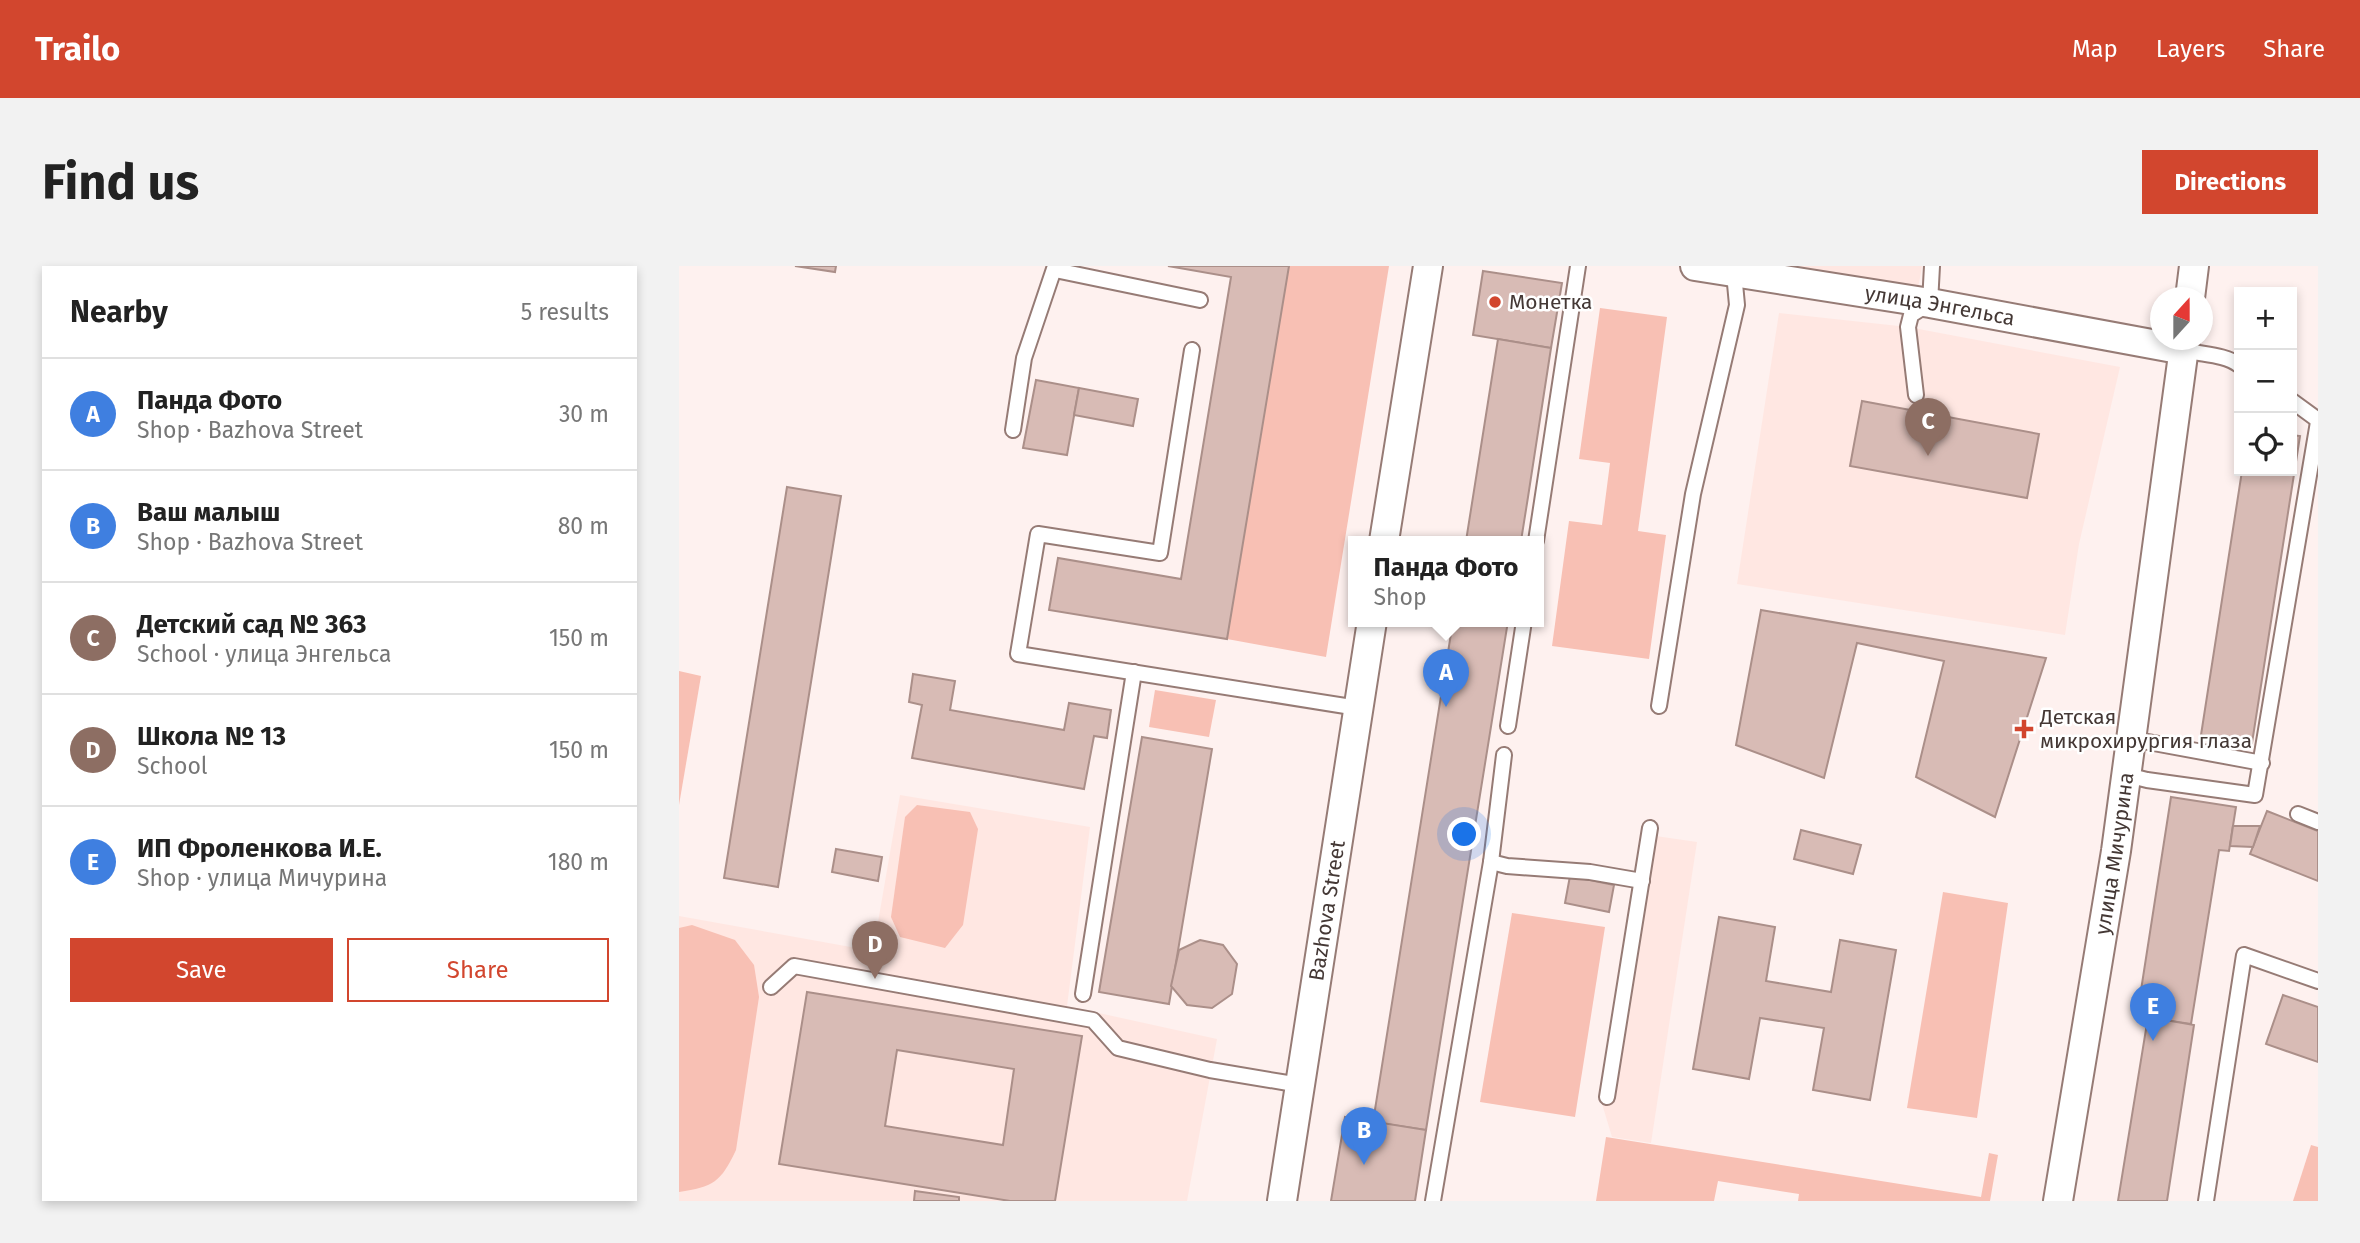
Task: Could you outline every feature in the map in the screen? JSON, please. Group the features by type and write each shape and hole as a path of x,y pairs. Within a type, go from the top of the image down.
{"street":[{"path":"1385,536 1428,266"},
{"name":"улица Энгельса","path":"1695,266 2150,339"},
{"path":"2192,287 2195,266"},
{"name":"улица Мичурина","path":"2058,1201 2127,775 2183,350"},
{"name":"Bazhova Street","path":"1282,1201 1371,627"}],"lane":[{"path":"1537,536 1578,266"},
{"path":"1916,395 1908,327 1911,315 1930,303 1932,266"},
{"path":"1013,430 1024,358 1055,268 1200,300"},
{"path":"1659,706 1693,494 1737,305 1734,273"},
{"path":"1192,350 1160,553 1038,534 1019,654 1358,708"},
{"path":"2196,350 2210,356 2228,357 2234,361"},
{"path":"2127,775 2255,795 2318,421 2297,405"},
{"path":"1508,726 1523,627"},
{"path":"1083,994 1134,672"},
{"path":"2132,739 2262,764"},
{"path":"1433,1201 1491,862 1504,755"},
{"path":"2298,814 2318,822"},
{"path":"1607,1097 1650,828"},
{"path":"1491,862 1507,866 1590,872 1642,881"},
{"path":"2206,1201 2244,955 2318,981"},
{"path":"771,987 794,966 1068,1015 1093,1020 1118,1048 1210,1070 1300,1085"}],"shaded area":[{"path":"1289,266 1389,266 1326,657 1227,639"},
{"path":"1776,266 1922,266 1918,289"},
{"path":"1600,308 1667,317 1638,531 1666,535 1649,659 1552,646 1569,521 1602,525 1610,463 1579,459"},
{"path":"1779,313 1908,327 2120,367 2079,544 2065,635 1737,584"},
{"path":"679,671 701,676 679,805"},
{"path":"1155,690 1216,700 1209,737 1149,727"},
{"path":"900,795 1090,827 1067,1006 1217,1039 1187,1201 679,1201 679,916 873,951"},
{"path":"917,805 970,812 978,829 963,925 945,948 900,937 891,917 905,817"},
{"path":"1642,834 1697,842 1651,1143 1612,1137 1600,1097"},
{"path":"1943,892 2008,903 1977,1118 1907,1108"},
{"path":"1512,913 1605,927 1575,1117 1480,1102"},
{"path":"692,925 735,940 754,965 759,997 736,1150 726,1169 715,1181 700,1188 679,1192 679,928"},
{"path":"1606,1137 1981,1197 1989,1153 1998,1155 1990,1201 1798,1201 1799,1194 1718,1181 1714,1201 1596,1201"},
{"path":"2311,1145 2318,1147 2318,1201 2293,1201"}],"building":[{"path":"795,266 836,266 835,272"},
{"path":"1168,266 1289,266 1227,639 1049,610 1058,558 1181,579 1231,277"},
{"path":"1483,271 1562,283 1551,348 1473,335"},
{"path":"1498,339 1551,348 1522,536 1467,536"},
{"path":"1036,380 1079,388 1067,455 1023,448"},
{"path":"1079,388 1138,399 1133,426 1074,415"},
{"path":"1862,401 2039,434 2027,498 1850,466"},
{"path":"2241,476 2294,476 2252,743 2201,735"},
{"path":"787,487 841,496 778,887 724,878"},
{"path":"1761,610 2046,658 1995,817 1916,777 1944,661 1857,643 1824,778 1736,745"},
{"path":"1452,627 1507,627 1426,1130 1373,1122"},
{"path":"913,674 955,681 950,710 1064,730 1069,703 1111,710 1107,738 1094,736 1084,789 912,758 922,705 909,702"},
{"path":"1142,737 1212,749 1169,1004 1099,992"},
{"path":"2171,797 2236,807 2229,851 2219,850 2191,1024 2137,1016"},
{"path":"2267,811 2318,831 2318,881 2250,854"},
{"path":"2233,826 2260,826 2253,847 2230,846"},
{"path":"1801,830 1861,845 1853,874 1794,859"},
{"path":"836,849 882,857 878,881 832,872"},
{"path":"1570,876 1614,885 1609,912 1565,903"},
{"path":"1719,917 1775,927 1766,981 1831,992 1840,940 1896,950 1870,1100 1813,1090 1824,1028 1760,1018 1749,1079 1693,1069"},
{"path":"1200,940 1223,945 1237,964 1232,994 1212,1008 1187,1005 1171,986 1179,950"},
{"path":"807,992 1082,1036 1055,1201 1010,1201 779,1164","holes":["897,1050 1014,1069 1003,1145 885,1126"]},
{"path":"2283,995 2318,1007 2318,1062 2266,1044"},
{"path":"2148,1017 2194,1025 2167,1201 2118,1201"},
{"path":"1345,1117 1426,1130 1415,1201 1331,1201"},
{"path":"915,1191 959,1197 959,1201 914,1201"}],"place":[{"name":"Монетка","path":"1495,302"},
{"name":"Детский сад № 363","path":"1928,456"},
{"name":"Панда Фото","path":"1446,707"},
{"name":"Детская микрохирургия глаза","path":"2024,729"},
{"name":"Школа № 13","path":"875,979"},
{"name":"ИП Фроленкова И.Е.","path":"2153,1041"},
{"name":"Ваш малыш","path":"1364,1165"}]}
